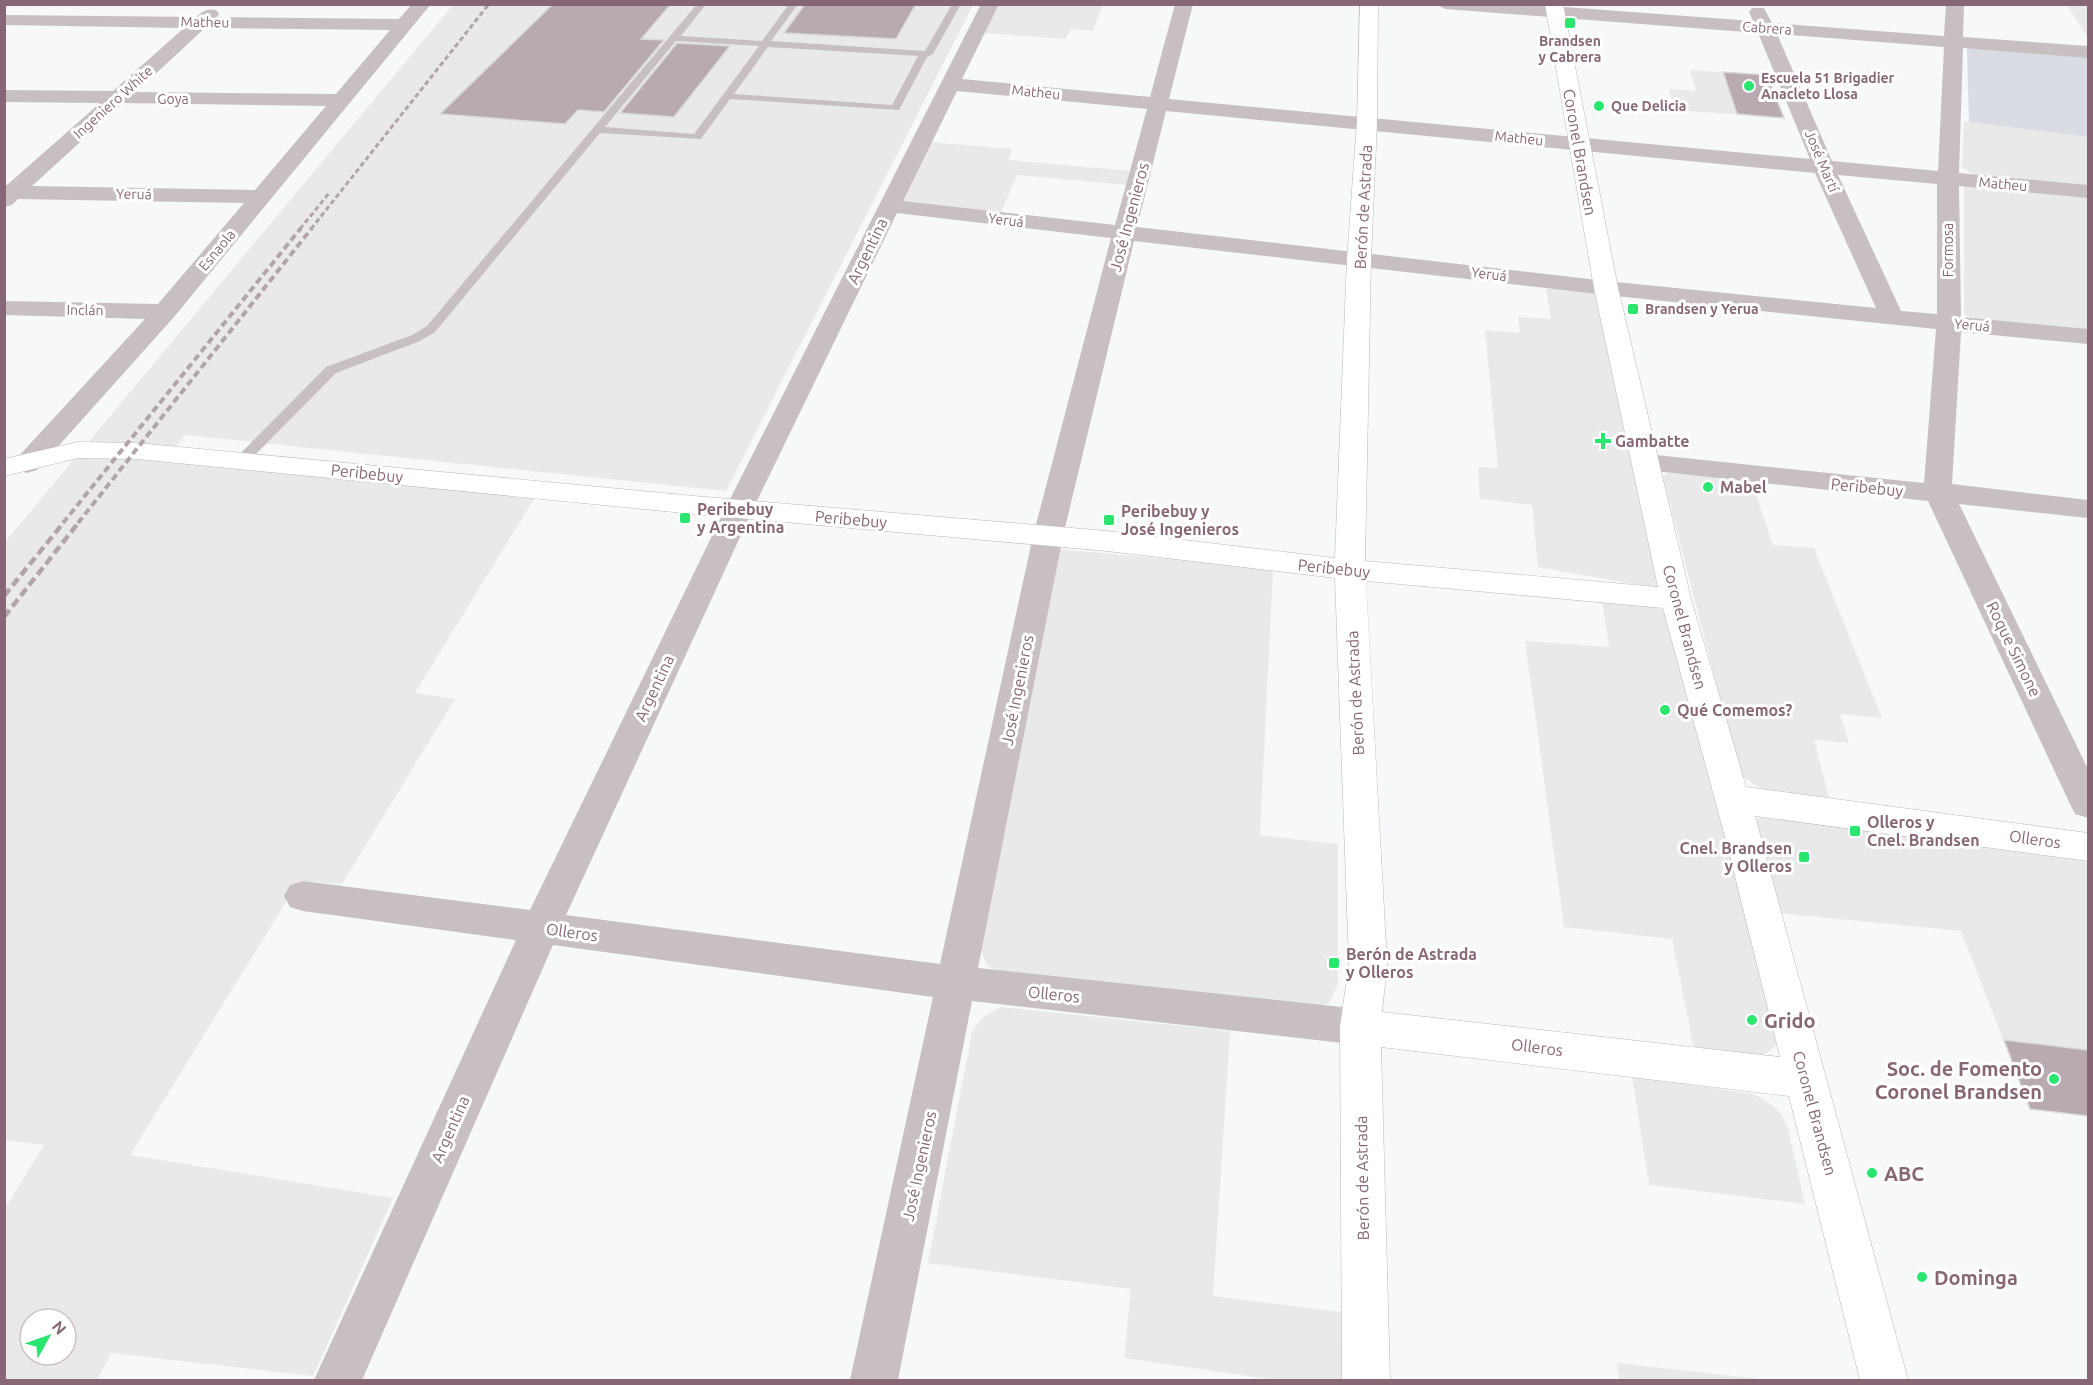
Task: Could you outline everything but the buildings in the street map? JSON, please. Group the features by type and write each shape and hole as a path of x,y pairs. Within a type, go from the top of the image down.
{"street":[{"path":"4,19 22,4"},
{"name":"Ingeniero White","path":"8,195 221,4"},
{"name":"Esnaola","path":"4,490 16,466 165,312 422,4"},
{"name":"Argentina","path":"338,1380 540,928 739,509 990,4"},
{"name":"José Ingenieros","path":"874,1380 958,983 1048,536 1184,4"},
{"name":"Berón de Astrada","path":"1366,1380 1360,1027 1368,964 1350,570 1359,259 1368,122 1369,4"},
{"name":"Cabrera","path":"1445,4 1555,8 1766,28 2088,52"},
{"name":"José Martí","path":"1755,4 1824,168 1892,317"},
{"name":"Formosa","path":"1940,495 1938,484 1949,323 1948,179 1955,4"},
{"name":"Coronel Brandsen","path":"1555,8 1578,145 1606,288 1676,599 1732,799 1884,1380"},
{"name":"Matheu","path":"4,19 406,25"},
{"name":"Matheu","path":"950,84 2088,192"},
{"name":"Goya","path":"4,96 342,100"},
{"name":"Yeruá","path":"8,195 263,197"},
{"name":"Yeruá","path":"890,206 1606,288 2088,338"},
{"name":"Inclán","path":"4,308 165,312"},
{"name":"Peribebuy","path":"16,466 78,450 137,451 739,509 1048,536 1350,570 1676,599"},
{"name":"Peribebuy","path":"1646,462 2088,509"},
{"name":"Roque Simone","path":"1940,495 2088,804"},
{"name":"Olleros","path":"1732,799 2088,847"},
{"name":"Olleros","path":"303,896 958,983 1806,1079"}],"lane":[{"path":"242,460 331,370 416,338 431,329 702,4"},
{"path":"597,130 697,137 794,4"},
{"path":"674,38 928,54 957,4"},
{"path":"727,96 895,108 924,54"}],"shaded area":[{"path":"453,5 973,5 726,491 185,435 164,462 537,494 415,693 455,699 342,884 299,881 130,1155 393,1198 313,1376 111,1353 97,1380 5,1380 4,1210 44,1145 5,1140 5,542"},
{"path":"996,5 1103,5 1093,31 1071,29 1066,39 983,33"},
{"path":"2067,5 2088,5 2088,38"},
{"path":"1967,48 2087,55 2088,137 1969,122"},
{"name":"Escuela 51 Brigadier Anacleto Llosa","path":"1690,70 1767,75 1784,118 1674,110 1669,89 1696,91"},
{"path":"1964,121 2088,137 2088,186 1983,176 1968,172 1962,167"},
{"path":"929,142 1012,149 1008,160 1131,171 1128,185 1017,175 1000,215 908,203 903,201"},
{"path":"1971,184 2088,195 2088,332 1982,321 1966,316 1964,312 1964,186"},
{"path":"1546,289 1578,289 1597,297 1663,582 1657,588 1538,567 1532,505 1480,499 1478,467 1498,468 1485,330 1520,333 1518,317 1551,319"},
{"path":"1668,472 1751,480 1773,545 1814,548 1882,718 1840,714 1849,743 1814,740 1829,798 1766,792 1740,775 1663,477"},
{"path":"1059,549 1273,569 1260,835 1338,844 1338,984 1329,1003 1307,1009 1014,983 986,964 977,938"},
{"path":"1602,601 1654,607 1662,610 1670,621 1779,1042 1767,1053 1757,1056 1694,1049 1672,939 1564,927 1525,641 1609,647"},
{"path":"1763,815 2080,855 2088,859 2088,1116 2030,1109 1961,931 1778,913 1755,829 1756,820"},
{"path":"1001,1007 1230,1031 1213,1296 1350,1313 1351,1380 1275,1380 1124,1358 1131,1289 928,1263 972,1032 982,1018"},
{"path":"1632,1076 1753,1094 1778,1110 1787,1125 1805,1204 1649,1185"},
{"path":"1617,1363 1769,1380 1619,1380"}],"railway":[{"path":"311,229 489,4"},
{"path":"300,229 330,192"},
{"path":"63,523 301,228"},
{"path":"78,523 312,228"},
{"path":"4,596 64,522"},
{"path":"4,617 79,522"}],"place":[{"name":"Brandsen y Cabrera","path":"1570,23"},
{"name":"Escuela 51 Brigadier Anacleto Llosa","path":"1749,86"},
{"name":"Que Delicia","path":"1599,106"},
{"name":"Brandsen y Yerua","path":"1633,309"},
{"name":"Gambatte","path":"1603,441"},
{"name":"Mabel","path":"1708,487"},
{"name":"Peribebuy y Argentina","path":"685,518"},
{"name":"Peribebuy y José Ingenieros","path":"1109,520"},
{"name":"Qué Comemos?","path":"1665,710"},
{"name":"Olleros y Cnel. Brandsen","path":"1855,831"},
{"name":"Cnel. Brandsen y Olleros","path":"1804,857"},
{"name":"Berón de Astrada y Olleros","path":"1334,963"},
{"name":"Grido","path":"1752,1020"},
{"name":"Soc. de Fomento Coronel Brandsen","path":"2054,1079"},
{"name":"ABC","path":"1872,1173"},
{"name":"Dominga","path":"1922,1277"}]}
